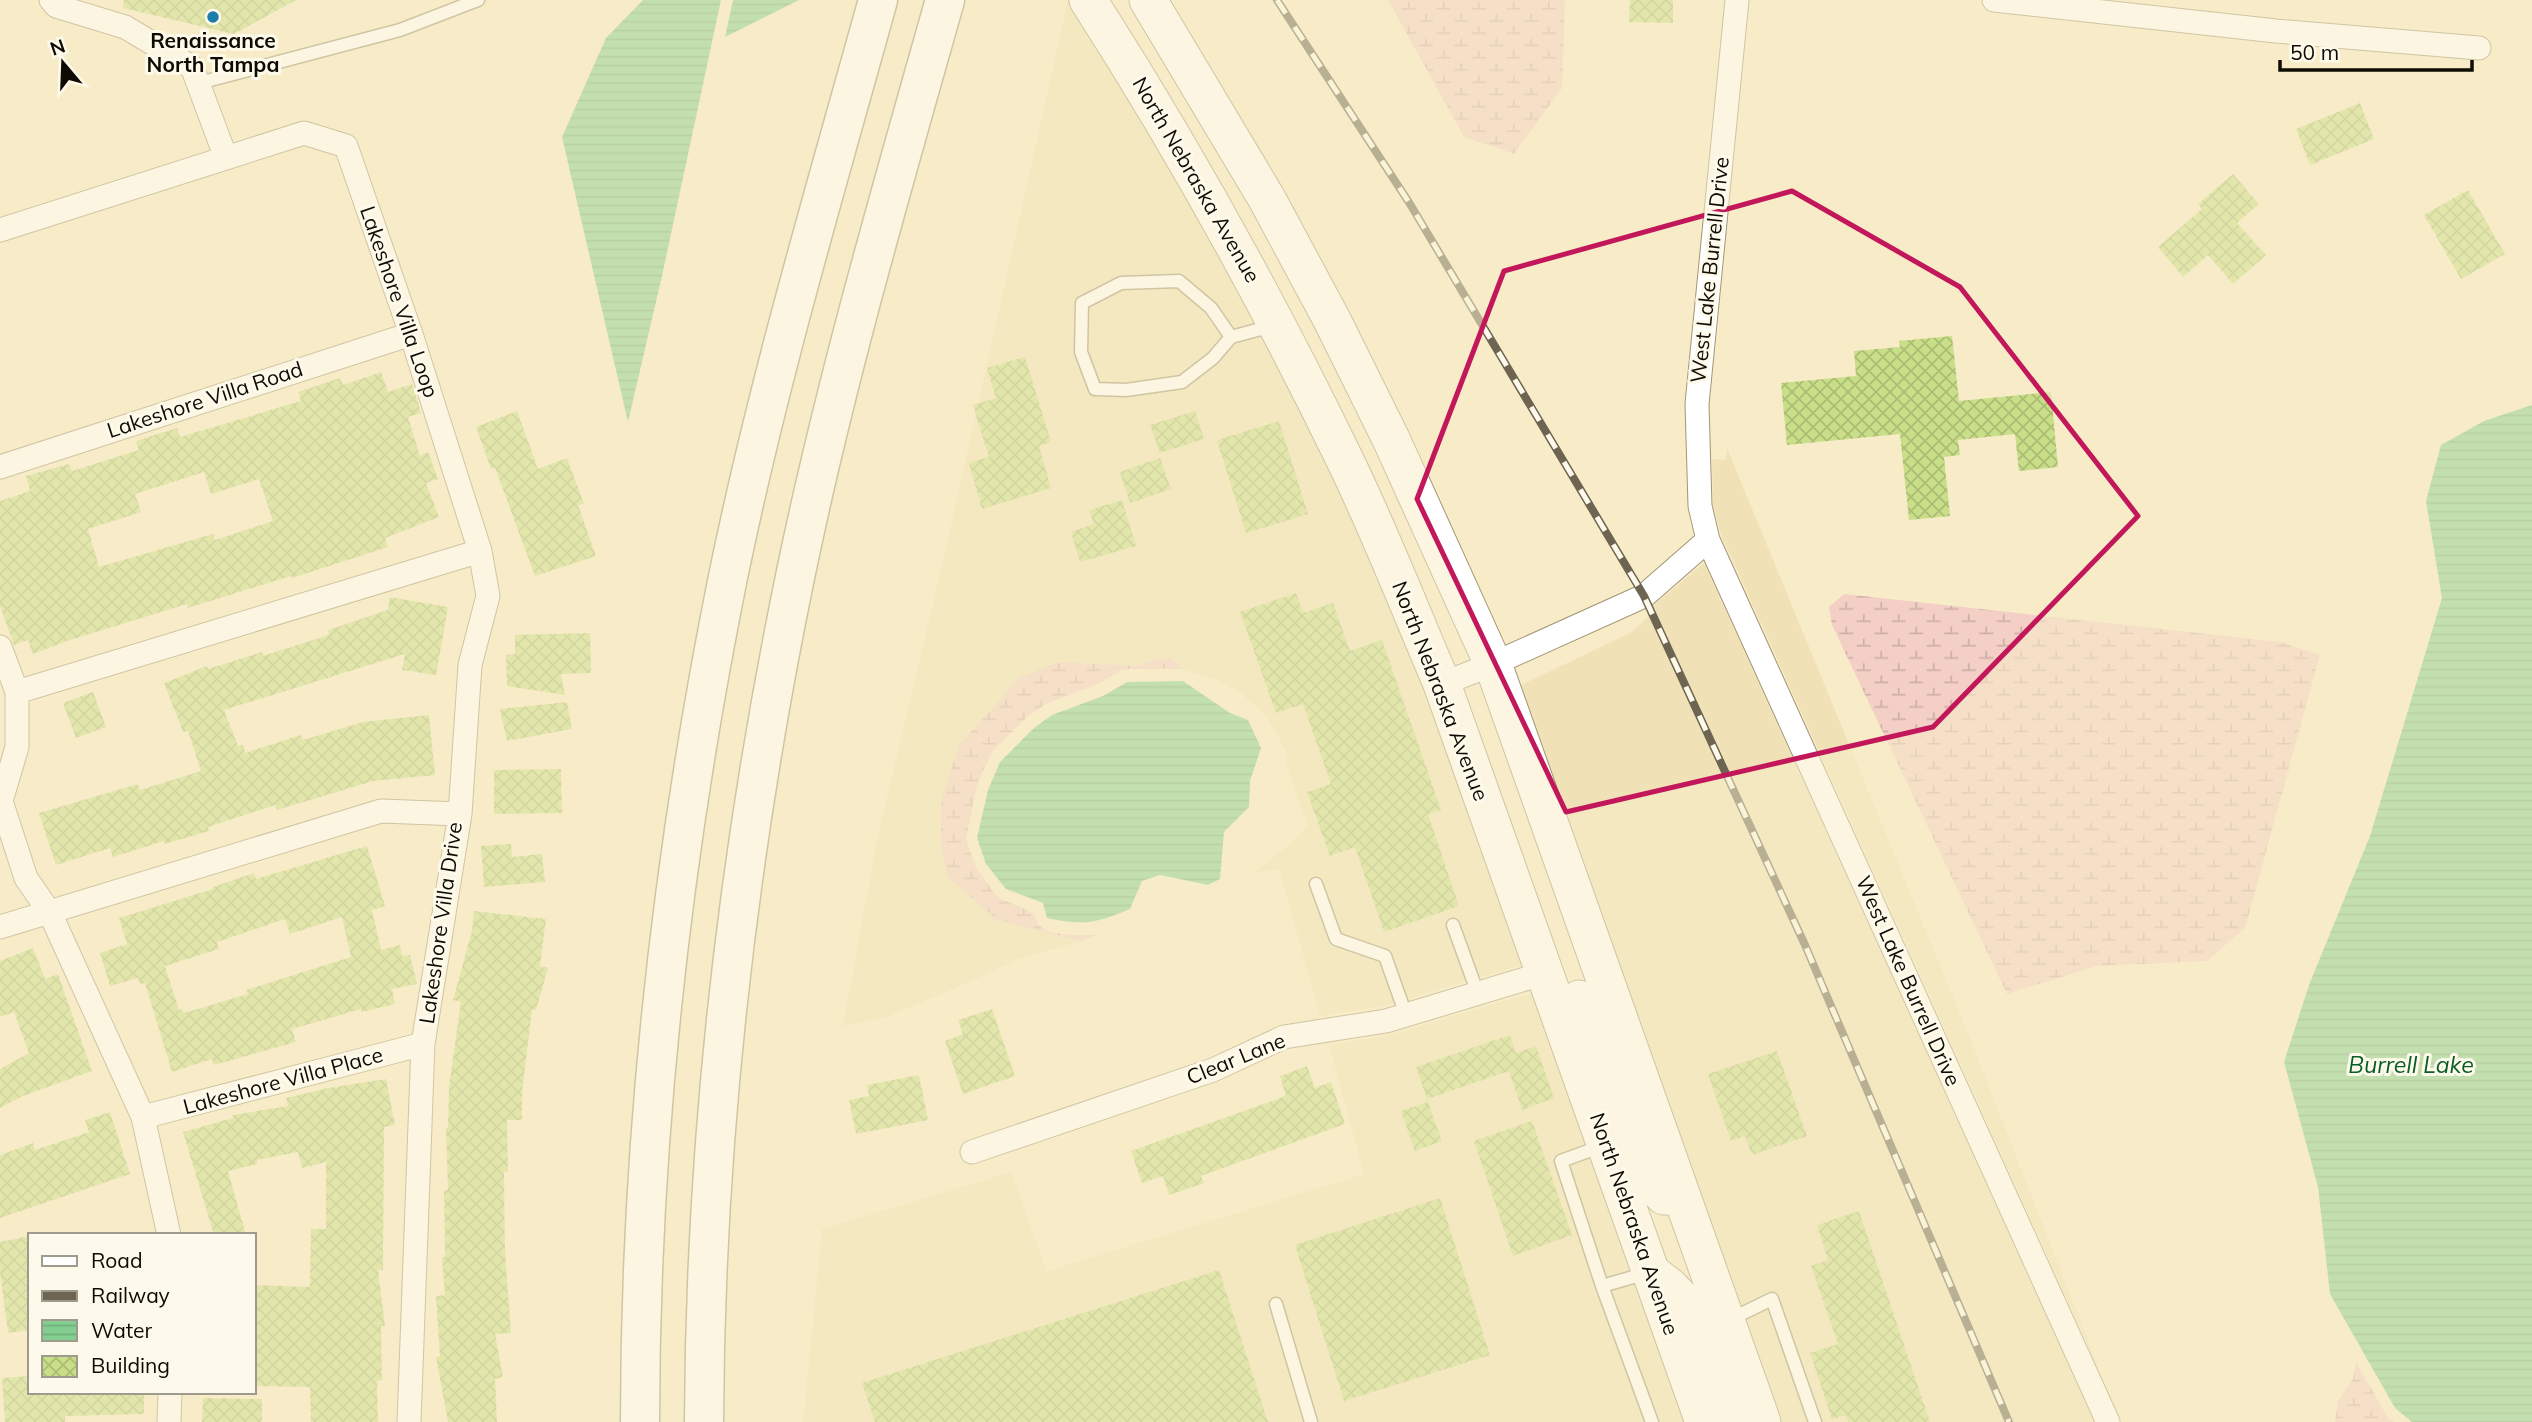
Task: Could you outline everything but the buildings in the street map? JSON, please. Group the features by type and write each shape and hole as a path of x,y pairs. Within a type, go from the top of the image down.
{"highway":[{"path":"640,1422 643,1274 655,1092 676,887 700,733 728,577 766,409 878,0"},
{"path":"704,1422 709,1208 722,1071 736,935 776,674 815,488 855,327 945,0"}],"main road":[{"name":"North Nebraska Avenue","path":"1088,0 1152,99 1223,223 1276,325 1343,456 1442,684 1704,1422"},
{"path":"1149,0 1267,199 1332,320 1391,439 1493,664 1762,1422"},
{"path":"1545,974 1572,990 1582,1004 1648,1179 1664,1196 1682,1197"},
{"path":"1651,1272 1693,1311 1736,1422"}],"street":[{"path":"51,0 56,6 125,27 192,67 226,158"},
{"name":"West Lake Burrell Drive","path":"1737,0 1697,404 1700,506 1708,540 2108,1422"},
{"path":"1994,0 2276,31 2479,48"},
{"name":"Lakeshore Villa Loop","path":"0,230 304,133 346,146 411,334 480,551 488,596 470,665 460,814"},
{"name":"Lakeshore Villa Road","path":"0,467 411,334"},
{"path":"1442,684 1644,596 1708,540"},
{"path":"17,692 480,551"},
{"path":"0,647 17,692 17,747 1,801 26,878 50,913 143,1117 169,1233"},
{"name":"Lakeshore Villa Drive","path":"0,927 381,811 460,814 423,1044 409,1422"},
{"name":"Clear Lane","path":"972,1152 1213,1070 1284,1037 1386,1021 1545,974"},
{"name":"Lakeshore Villa Place","path":"143,1117 423,1044"},
{"path":"169,1422 170,1394"}],"lane":[{"path":"199,83 400,30 478,0"},
{"path":"1231,337 1210,307 1179,281 1121,283 1082,303 1081,352 1096,389 1126,390 1182,382 1213,358 1231,337 1276,325"},
{"path":"1316,884 1336,939 1385,956 1406,1015"},
{"path":"1453,925 1478,994"},
{"path":"1606,1145 1561,1161 1602,1286 1652,1422"},
{"path":"1602,1286 1651,1272"},
{"path":"1726,1321 1772,1299 1815,1422"},
{"path":"1276,1304 1311,1422"}],"highlighted area":[{"path":"1792,191 1960,287 2138,516 1933,727 1566,812 1417,499 1504,271"}],"shaded area":[{"path":"1068,0 1072,0 1141,107 1331,462 1386,587 1528,963 1382,1006 1320,1016 1279,869 1254,872 1286,848 1308,825 1294,789 1286,762 1286,751 1267,717 1241,693 1219,681 1182,669 1172,658 1157,659 1137,666 1058,662 1007,690 941,802 997,920 1081,941 1019,959 886,1017 843,1026 876,844 945,552"},
{"path":"1727,448 1968,1033 2102,1376 1721,535 1713,504 1712,459 1726,460"},
{"path":"1704,563 2094,1422 1776,1422 1515,688 1632,632 1647,618 1648,610"},
{"path":"1538,991 1690,1422 803,1422 822,1229 1011,1172 1047,1271 1364,1174 1329,1045 1390,1035"}],"green space":[{"path":"1388,0 1565,0 1562,88 1514,154 1464,137"},
{"path":"1844,594 2281,642 2320,655 2245,928 2207,961 2097,966 2007,994 1832,625 1829,607"},
{"path":"1172,658 1182,669 1123,669 1098,684 1046,704 1026,718 992,752 977,785 966,839 976,867 997,897 1034,913 1042,928 1065,934 1096,935 1081,941 997,920 947,876 941,844 941,802 959,745 1018,678 1058,662 1137,666 1157,659"},
{"path":"2356,1362 2388,1418 2394,1422 2335,1422 2338,1401 2353,1379"}],"water":[{"path":"643,0 721,0 628,422 562,137 606,38"},
{"path":"733,0 799,0 725,37"},
{"name":"Burrell Lake","path":"2532,405 2532,1422 2412,1422 2395,1408 2330,1294 2318,1187 2284,1062 2309,985 2370,836 2442,598 2426,501 2441,445 2484,421"},
{"path":"1183,681 1230,713 1248,720 1261,748 1250,781 1249,807 1224,832 1220,879 1208,885 1160,875 1142,881 1130,909 1118,914 1081,922 1047,918 1043,903 1006,889 986,864 977,838 988,790 1000,762 1034,728 1052,715 1103,696 1127,682"}],"railway":[{"path":"1277,0 1410,204 1644,596 1805,945 2009,1422"}],"place":[{"name":"Renaissance North Tampa","path":"213,17"}]}
